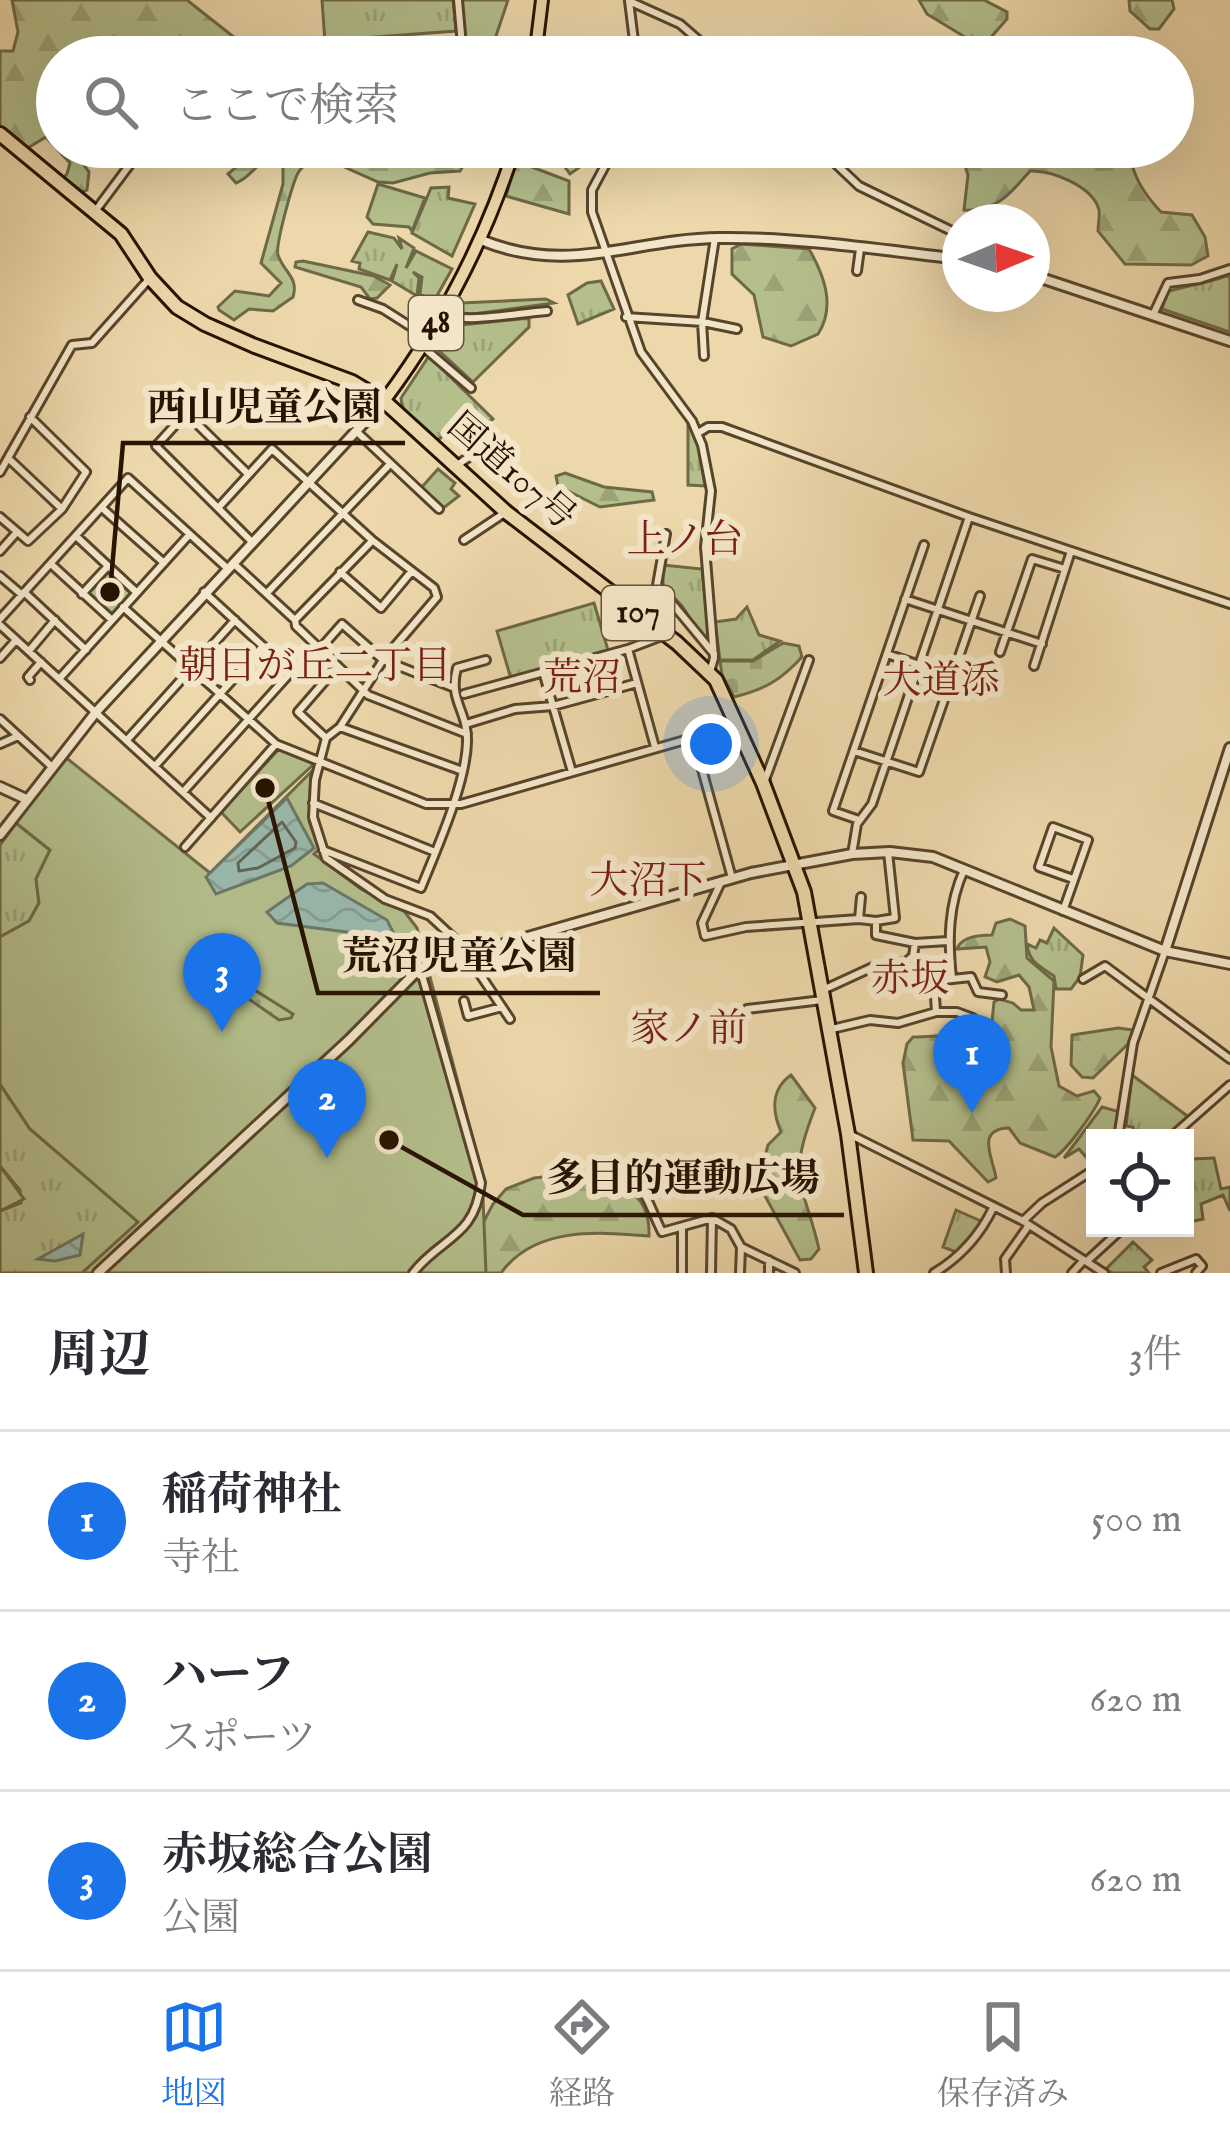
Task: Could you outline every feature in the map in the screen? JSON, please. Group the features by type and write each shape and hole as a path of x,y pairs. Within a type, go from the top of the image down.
{"highway":[{"name":"国道107号","path":"0,134 36,164"},
{"name":"国道107号","path":"40,168 121,234 150,278 189,316 352,382 384,401 506,512 710,674 728,700 795,863 848,1133 866,1273"}],"main road":[{"path":"538,36 542,0"},
{"name":"48","path":"384,401 441,314 481,240 508,168"}],"street":[{"path":"458,0 461,36"},
{"path":"629,1 633,36"},
{"path":"629,1 680,24 694,36"},
{"path":"94,213 127,168"},
{"path":"604,168 592,190 592,212 603,252 641,352 698,433 711,491 705,547 714,654 710,674"},
{"path":"841,168 860,186 942,226"},
{"path":"704,356 702,322 716,238"},
{"path":"481,240 538,256 578,257 716,238 942,257"},
{"path":"857,272 860,249"},
{"path":"1153,315 1168,283 1200,280 1230,269"},
{"path":"0,472 72,345 92,343 150,278"},
{"path":"1050,280 1230,341"},
{"path":"358,300 383,309 471,388"},
{"path":"441,314 459,320 547,311"},
{"path":"626,317 737,329"},
{"path":"0,835 96,712 384,401"},
{"path":"248,474 186,413 156,446 253,542"},
{"path":"0,517 28,542 62,509 86,472 30,417"},
{"path":"698,433 722,427 969,517 1230,604"},
{"path":"356,431 439,509"},
{"path":"456,466 490,442"},
{"path":"219,507 272,449 434,589 437,597 383,660 340,727 326,738 313,803 326,858 385,898 430,916 466,955 510,1018"},
{"path":"8,458 62,509"},
{"path":"266,593 390,464"},
{"path":"211,818 0,622 128,478 189,535 266,593 362,691 467,734"},
{"path":"102,508 164,562"},
{"path":"464,540 506,512"},
{"path":"852,854 851,845 872,804 969,517"},
{"path":"0,551 17,532"},
{"path":"666,534 657,585 714,654"},
{"path":"59,679 189,535"},
{"path":"76,536 136,592"},
{"path":"295,620 372,540"},
{"path":"860,820 833,811 924,544"},
{"path":"1034,665 1071,550"},
{"path":"1000,652 1032,560 1065,569"},
{"path":"51,564 112,620"},
{"path":"82,594 108,566"},
{"path":"340,572 381,608 412,572"},
{"path":"0,576 86,650"},
{"path":"183,791 292,672 204,592"},
{"path":"854,751 919,772 980,596"},
{"path":"905,599 1042,644"},
{"path":"123,608 276,744 425,804 451,806 737,725"},
{"path":"29,651 55,620"},
{"path":"127,740 235,620"},
{"path":"320,649 341,624 383,660 452,687"},
{"path":"464,694 656,641 664,633"},
{"path":"0,658 16,640"},
{"path":"155,766 263,646"},
{"path":"628,649 655,747"},
{"path":"886,654 952,676"},
{"path":"763,783 809,660"},
{"path":"323,850 421,888 451,806 467,734 452,687 458,668 486,661"},
{"path":"30,680 40,662"},
{"path":"326,738 298,712 337,668"},
{"path":"544,675 572,772"},
{"path":"465,724 637,683"},
{"path":"0,719 51,766"},
{"path":"340,727 461,770"},
{"path":"0,744 18,736"},
{"path":"693,737 732,878"},
{"path":"185,847 276,744"},
{"path":"1119,1129 1133,1043 1230,748"},
{"path":"0,788 26,799"},
{"path":"313,803 435,851"},
{"path":"1063,910 1088,840 1053,827 1039,867 1073,879"},
{"path":"721,881 703,923 705,936 746,926 895,918 888,852"},
{"path":"98,1273 420,968 721,881 852,854 933,857 1165,951 1230,964"},
{"path":"952,978 948,941 955,891 964,869"},
{"path":"859,920 861,896"},
{"path":"876,921 876,935 915,943 948,941"},
{"path":"739,1030 747,1009 822,995 875,966 906,962 913,956 915,943"},
{"path":"1083,979 1105,966 1230,1059"},
{"path":"413,1273 469,1224 481,1183 420,968"},
{"path":"935,1012 932,982 971,977 978,992 1003,995"},
{"path":"464,1001 468,1016 502,1007"},
{"path":"829,1030 869,1020 898,1023 935,1012 973,1018"},
{"path":"1180,1129 1230,1084"},
{"path":"848,1133 1026,1223 1104,1273"},
{"path":"593,1170 597,1176 631,1179 639,1185 662,1232 712,1218 731,1229 741,1247 740,1273"},
{"path":"1006,1273 1005,1259 1042,1203 1086,1175"},
{"path":"934,1273 954,1260 984,1226 993,1208"},
{"path":"711,1273 712,1218"},
{"path":"682,1227 682,1273"},
{"path":"1072,1273 1112,1237"},
{"path":"741,1247 795,1273"},
{"path":"1161,1273 1196,1258 1202,1266 1196,1273"},
{"path":"769,1260 769,1273"}],"green space":[{"path":"12,0 187,0 232,36 36,36 36,143 26,149 0,127 0,51 13,51 18,32"},
{"path":"322,0 453,0 456,31 325,36"},
{"path":"462,0 508,0 496,36 465,36"},
{"path":"919,0 984,0 1007,12 1007,19 992,36 963,36 927,14"},
{"path":"1129,0 1172,0 1174,9 1159,29 1150,29 1130,11"},
{"path":"69,168 86,168 87,190 80,193 61,180"},
{"path":"235,168 256,168 236,183 228,174"},
{"path":"283,168 302,168 292,188 278,249 294,285 293,297 273,311 249,309 234,320 218,307 235,291 269,296 281,283 261,263 283,184"},
{"path":"347,168 462,168 393,183 378,182"},
{"path":"514,168 535,168 569,181 569,214 506,196"},
{"path":"966,168 1133,168 1161,212 1192,215 1205,237 1208,256 1191,265 1125,264 1098,231 1095,201 1080,187 1049,173 1030,171 995,204 965,204"},
{"path":"378,184 425,198 412,231 373,224 367,217"},
{"path":"449,187 448,198 475,204 452,256 412,233 431,188"},
{"path":"368,232 394,238 402,249 399,238 414,248 406,268 416,251 452,269 434,301 420,294 422,277 413,272 419,278 417,296 392,281 397,264 390,280 359,269 360,263 352,261"},
{"path":"741,244 809,249 826,291 826,313 818,334 791,346 763,337 754,295 732,274 732,249"},
{"path":"303,261 374,276 390,285 370,299 361,287 295,267"},
{"path":"1230,275 1230,332 1162,309 1167,292"},
{"path":"601,281 614,309 578,324 568,295 587,283"},
{"path":"546,299 554,303 455,313 461,303"},
{"path":"529,318 529,327 473,382 434,346 449,321 461,325"},
{"path":"429,356 493,419 477,432 461,420 437,441 403,413 401,398"},
{"path":"688,422 699,448 705,486 688,485"},
{"path":"438,469 455,483 451,489 459,496 442,509 421,488"},
{"path":"565,473 604,487 652,492 654,500 600,507 558,486 556,476"},
{"path":"663,565 702,569 710,648 663,586"},
{"path":"110,569 133,590 113,615 87,594"},
{"path":"594,603 608,650 511,679 497,631"},
{"path":"747,607 759,635 780,641 753,660 720,660 715,622 736,619"},
{"path":"783,643 799,646 802,657 771,683 734,697 720,661 753,661"},
{"path":"279,749 314,764 240,832 221,812"},
{"path":"64,756 210,873 311,772 309,821 319,849 314,854 361,889 404,911 417,928 482,1173 486,1273 82,1273 138,1222 30,1129 0,1084 0,937 29,921 39,903 36,879 50,850 16,823"},
{"path":"16,823 50,850 36,879 39,903 29,921 0,937 0,845"},
{"path":"1010,919 1025,926 1027,958 1054,981 1051,1047 1059,1086 1077,1096 1094,1091 1100,1098 1055,1157 1020,1143 1009,1128 992,1133 989,1146 996,1178 988,1182 949,1141 913,1140 903,1063 913,1037 985,1037 983,1059 989,1052 994,1002 999,999 1021,1010 1034,1010 1029,987 1019,975 997,982 985,977 990,962 986,947 957,949 967,939 992,935 996,923"},
{"path":"1054,928 1083,955 1080,977 1071,989 1056,989 1054,976 1028,950 1027,944 1036,948 1040,940 1047,943"},
{"path":"245,984 293,1014 291,1018 279,1020 246,997"},
{"path":"1133,1030 1129,1043 1093,1078 1082,1077 1071,1065 1072,1035"},
{"path":"791,1075 815,1108 799,1167 819,1249 811,1259 800,1260 758,1183 768,1145 781,1132 777,1094"},
{"path":"1132,1075 1190,1118 1177,1129 1126,1126"},
{"path":"0,1084 30,1129 130,1213 215,1155 82,1273 0,1273 0,1211 21,1203 20,1190 0,1166"},
{"path":"1102,1107 1120,1112 1117,1129 1086,1129 1086,1157 1079,1149 1064,1158"},
{"path":"1214,1158 1221,1189 1230,1187 1230,1211 1223,1195 1201,1204 1203,1219 1194,1221 1194,1159"},
{"path":"0,1166 24,1199 0,1211"},
{"path":"562,1175 609,1182 633,1194 648,1218 649,1236 569,1235 531,1247 501,1273 415,1273 475,1238 506,1189 534,1178"},
{"path":"956,1210 983,1222 956,1252 943,1247"},
{"path":"1133,1242 1152,1260 1144,1267 1149,1273 1106,1269"}],"water":[{"path":"287,798 314,848 291,866 216,894 206,877"},
{"path":"323,883 387,920 398,942 395,954 381,958 354,933 277,923 267,912 307,884"},
{"path":"83,1234 80,1255 55,1261 38,1259"}],"place":[{"name":"西山児童公園","path":"110,592"},
{"name":"荒沼児童公園","path":"265,788"},
{"name":"赤坂総合公園","path":"222,1032"},
{"name":"稲荷神社","path":"972,1113"},
{"name":"多目的運動広場","path":"389,1140"},
{"name":"ハーフ","path":"327,1158"}],"district":[{"name":"上ノ台","path":"685,541"},
{"name":"朝日が丘二丁目","path":"315,667"},
{"name":"荒沼","path":"582,679"},
{"name":"大道添","path":"941,682"},
{"name":"大沼下","path":"648,882"},
{"name":"赤坂","path":"910,980"},
{"name":"家ノ前","path":"689,1030"}]}
